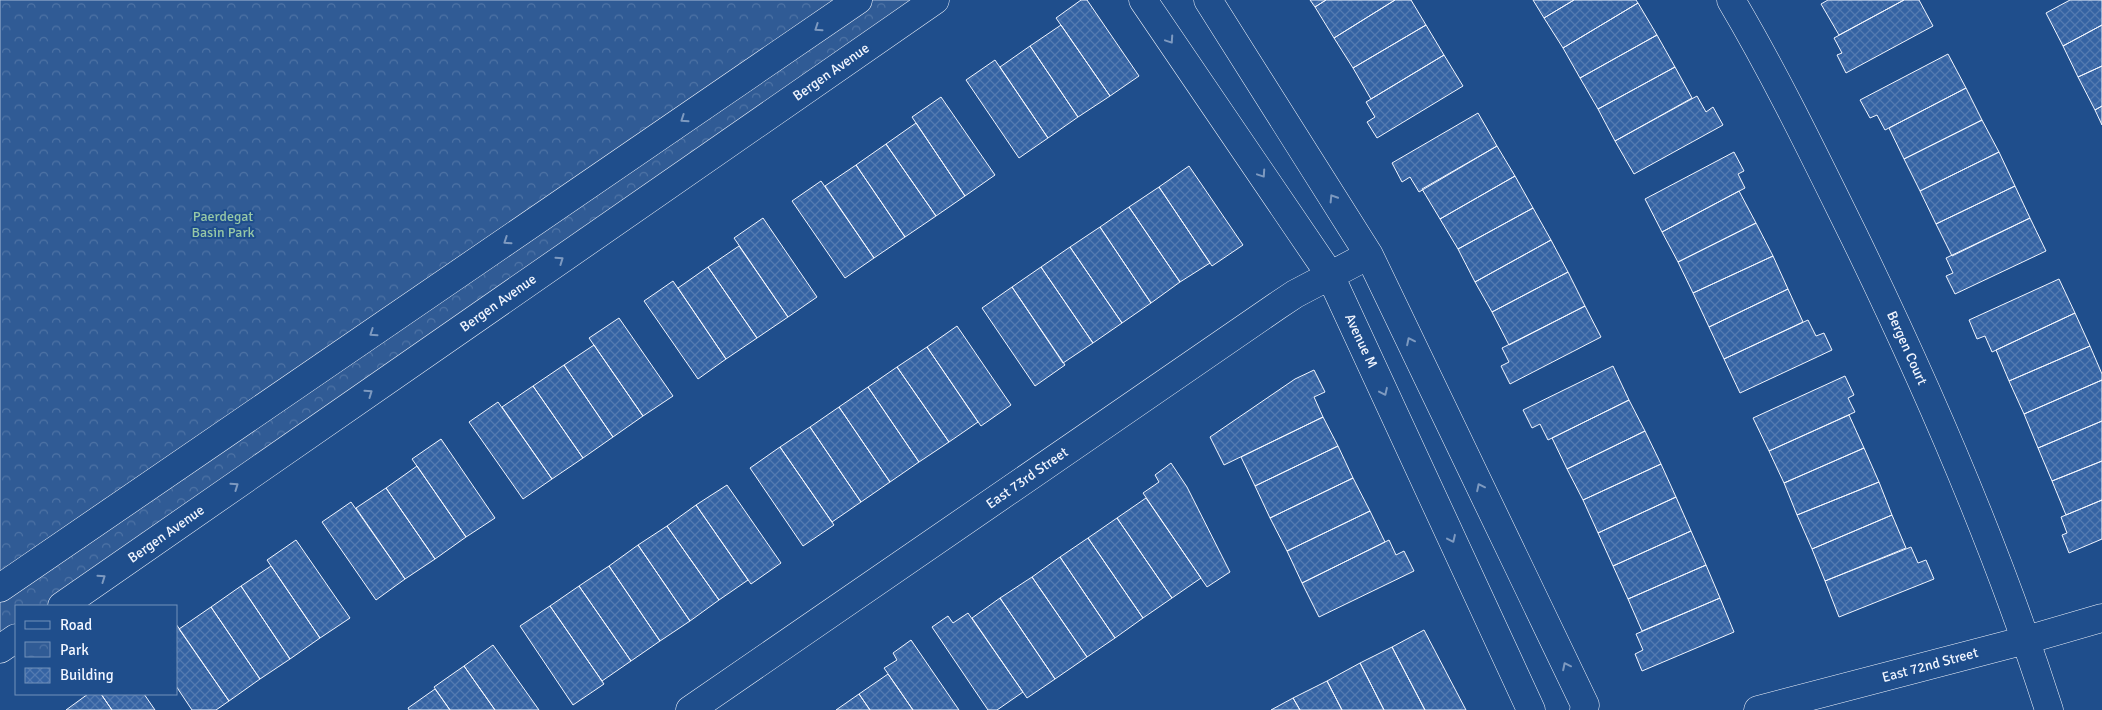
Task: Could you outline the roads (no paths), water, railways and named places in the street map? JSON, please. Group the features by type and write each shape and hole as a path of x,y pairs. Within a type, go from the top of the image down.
{"street":[{"path":"0,588 858,0"},
{"name":"Bergen Avenue","path":"63,605 935,0"},
{"name":"Avenue M","path":"1143,0 1330,275 1531,710"},
{"path":"1208,0 1369,255 1585,705 1584,710"},
{"name":"Bergen Court","path":"1732,0 1814,154 1901,332 1972,498 2026,640 2048,710"},
{"name":"East 73rd Street","path":"690,710 1277,306 1369,255"},
{"name":"East 72nd Street","path":"1758,710 2026,640 2102,618"},
{"path":"0,649 15,639"}],"park label":[{"name":"Paerdegat Basin Park","path":"223,224"}]}
